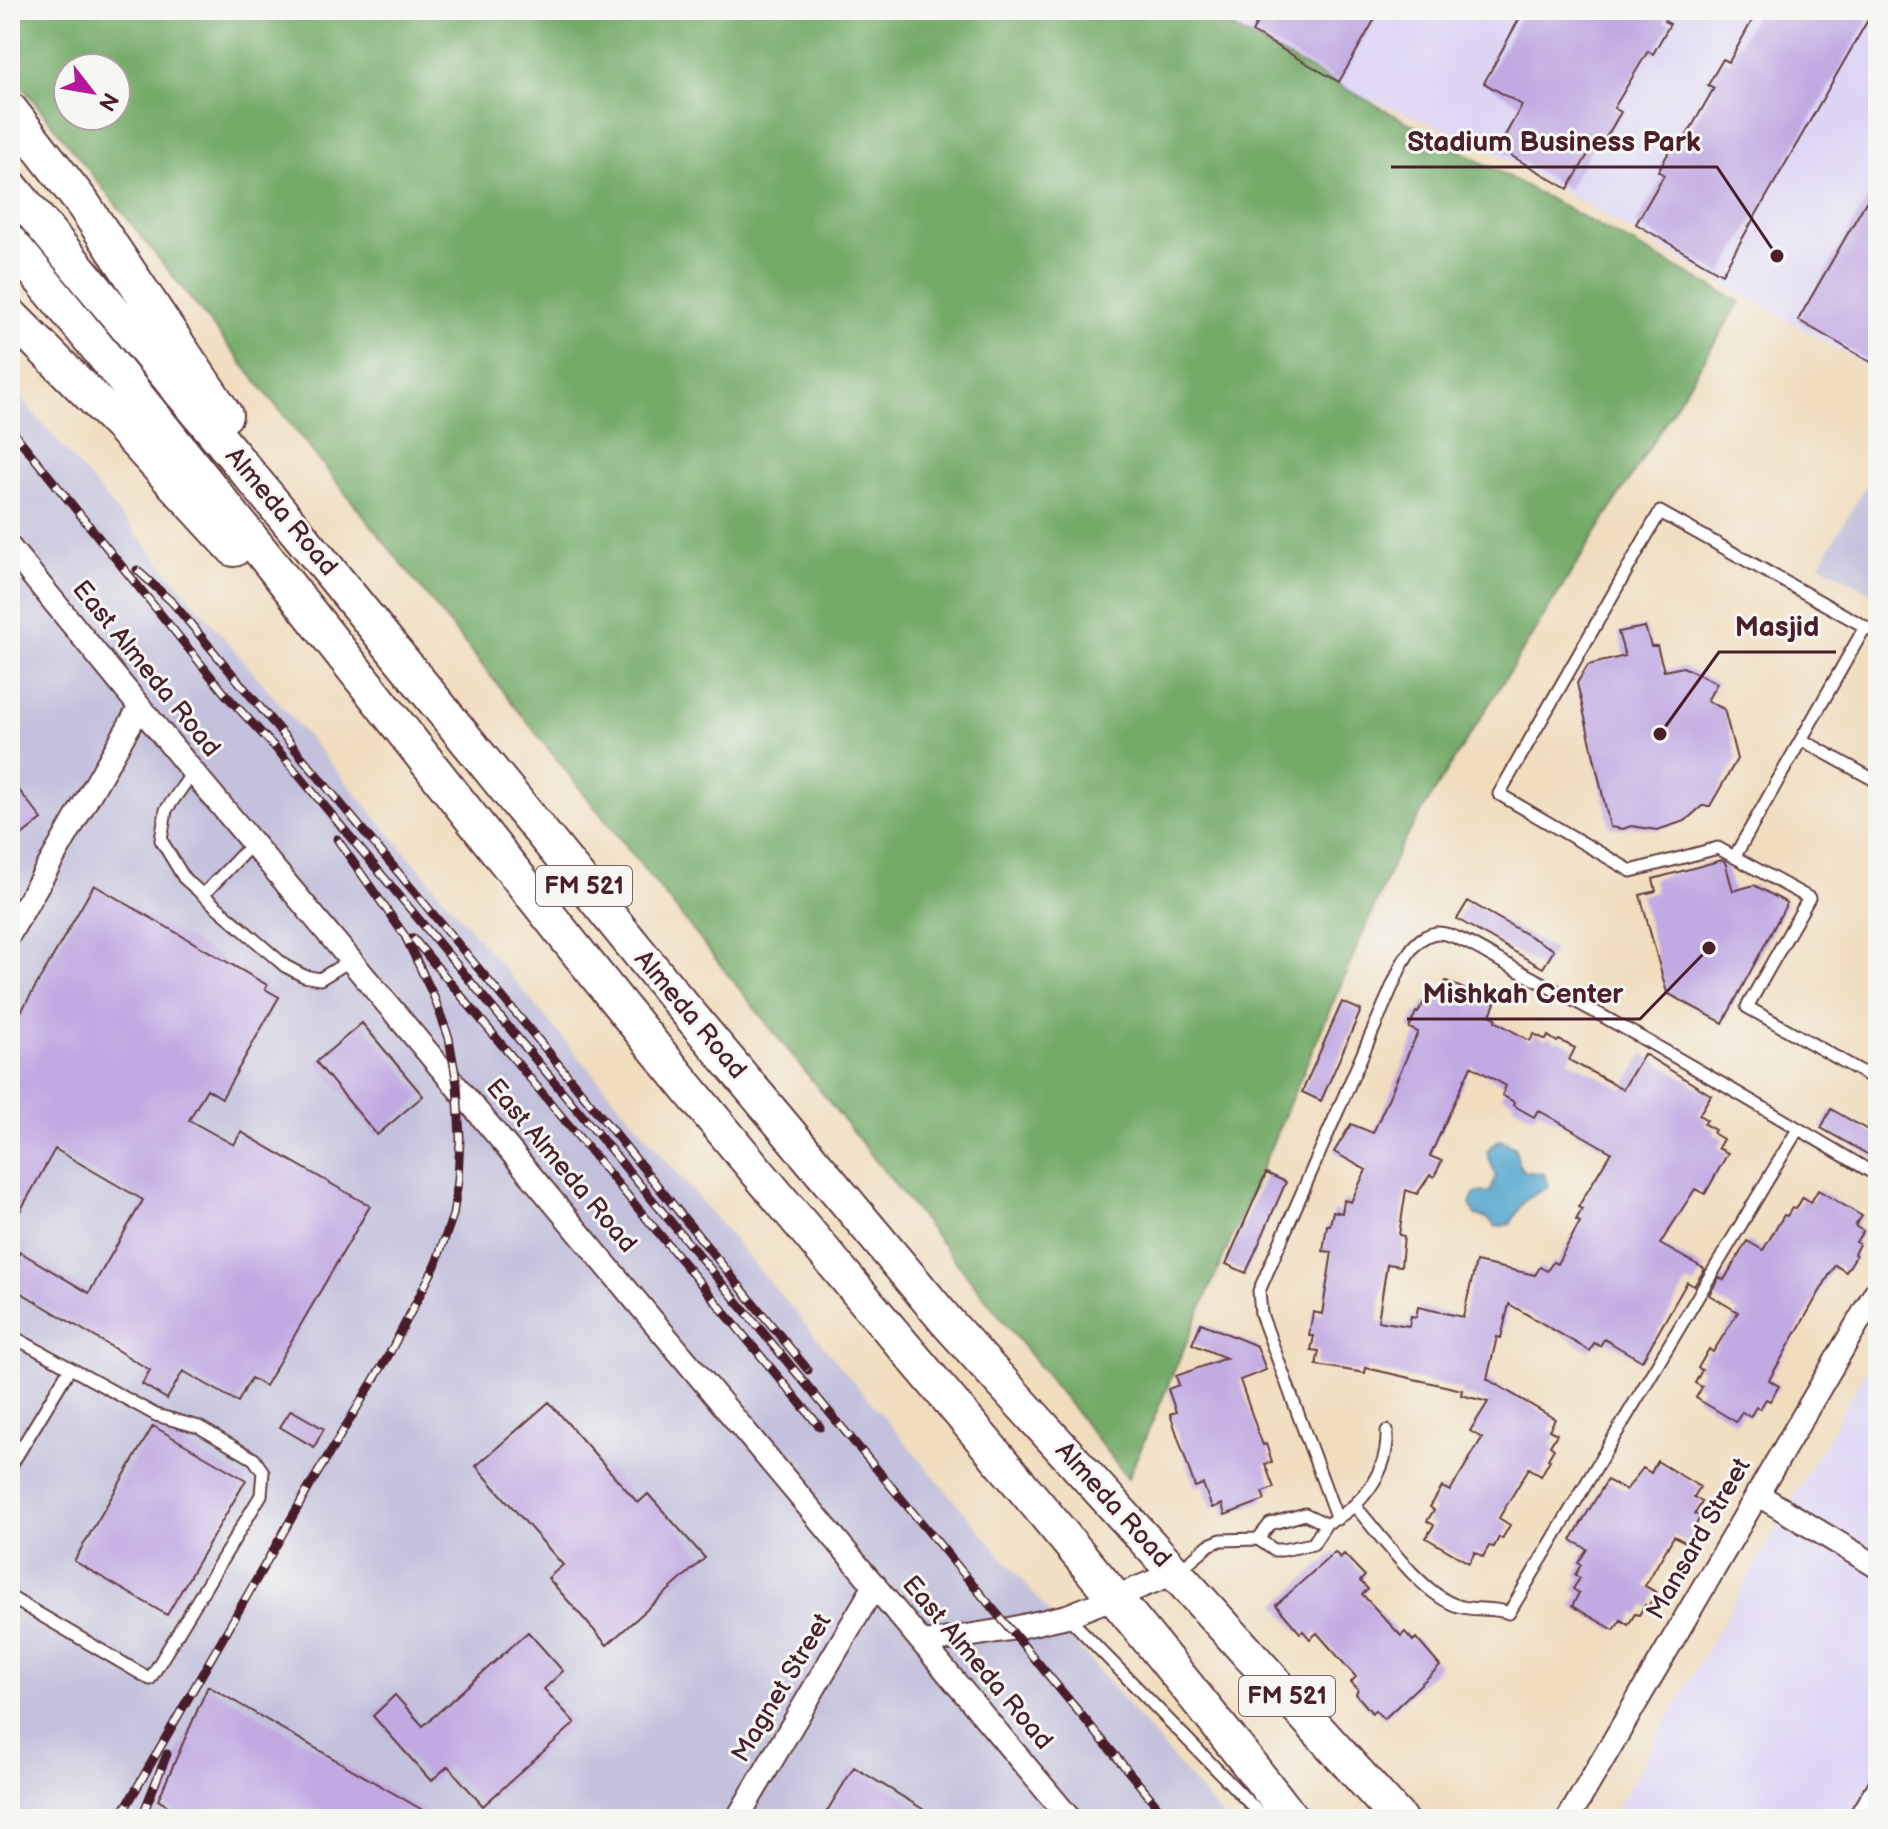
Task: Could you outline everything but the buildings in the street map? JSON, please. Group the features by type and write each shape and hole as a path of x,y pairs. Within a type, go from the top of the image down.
{"main road":[{"path":"10,110 83,204 327,568"},
{"name":"Almeda Road","path":"10,186 327,568 675,997 948,1323 1399,1819"},
{"name":"Almeda Road","path":"10,242 182,450 643,1034 1115,1597 1292,1819"},
{"path":"10,315 121,426 245,561 349,663"}],"street":[{"name":"East Almeda Road","path":"10,548 193,772 1070,1819"},
{"path":"10,933 140,707"},
{"name":"Mansard Street","path":"1568,1819 1878,1288"},
{"path":"1757,1494 1878,1567"},
{"path":"924,1643 1067,1616 1175,1573"},
{"name":"Magnet Street","path":"737,1819 875,1585"},
{"path":"1859,1819 1878,1787"}],"lane":[{"path":"1878,634 1660,512 1499,794 1631,871 1718,848 1809,898 1747,1007 1878,1081"},
{"path":"1735,856 1865,627"},
{"path":"1802,740 1878,782"},
{"path":"193,772 166,810 161,840 184,878 285,966 304,976 320,979 351,960"},
{"path":"203,895 253,843"},
{"path":"1331,1522 1261,1314 1259,1291 1402,964 1420,940 1435,933 1453,937 1547,985 1878,1176"},
{"path":"1354,1505 1436,1595 1462,1607 1492,1608 1509,1613 1798,1129"},
{"path":"10,1335 156,1415 199,1427 254,1459 263,1472 261,1495 150,1679 10,1597"},
{"path":"10,1467 70,1368"},
{"path":"1175,1573 1215,1542 1228,1539 1258,1539 1274,1550 1313,1544 1331,1522 1354,1505 1381,1471 1388,1446 1387,1431"},
{"path":"1258,1539 1270,1524 1305,1514 1331,1522"},
{"path":"1067,1616 1265,1819"}],"shaded area":[{"path":"1194,10 1861,10 1878,20 1878,372 1473,140 1325,82"},
{"path":"10,385 1224,1819 10,1819"},
{"path":"1878,465 1878,597 1820,564"},
{"path":"1878,1349 1878,1819 1611,1819"}],"green space":[{"path":"10,10 1200,10 1740,302 1400,847 1128,1478 58,132 132,132 132,52 52,52 52,124 10,71"}],"water":[{"path":"1500,1140 1515,1147 1519,1165 1524,1171 1544,1174 1548,1187 1525,1200 1510,1224 1497,1227 1487,1218 1475,1215 1470,1204 1476,1193 1491,1191 1496,1175 1487,1153"}],"railway":[{"path":"10,428 226,695 282,755 1168,1819"},
{"path":"137,570 173,603 545,1048 808,1370"},
{"path":"119,1819 387,1358 435,1266 453,1215 460,1138 457,1084 449,1038 434,997 405,936 337,839"},
{"path":"413,938 820,1427"},
{"path":"141,1819 167,1754"}],"place":[{"name":"Stadium Business Park","path":"1777,256"},
{"name":"Masjid","path":"1660,734"},
{"name":"Mishkah Center","path":"1709,948"}]}
